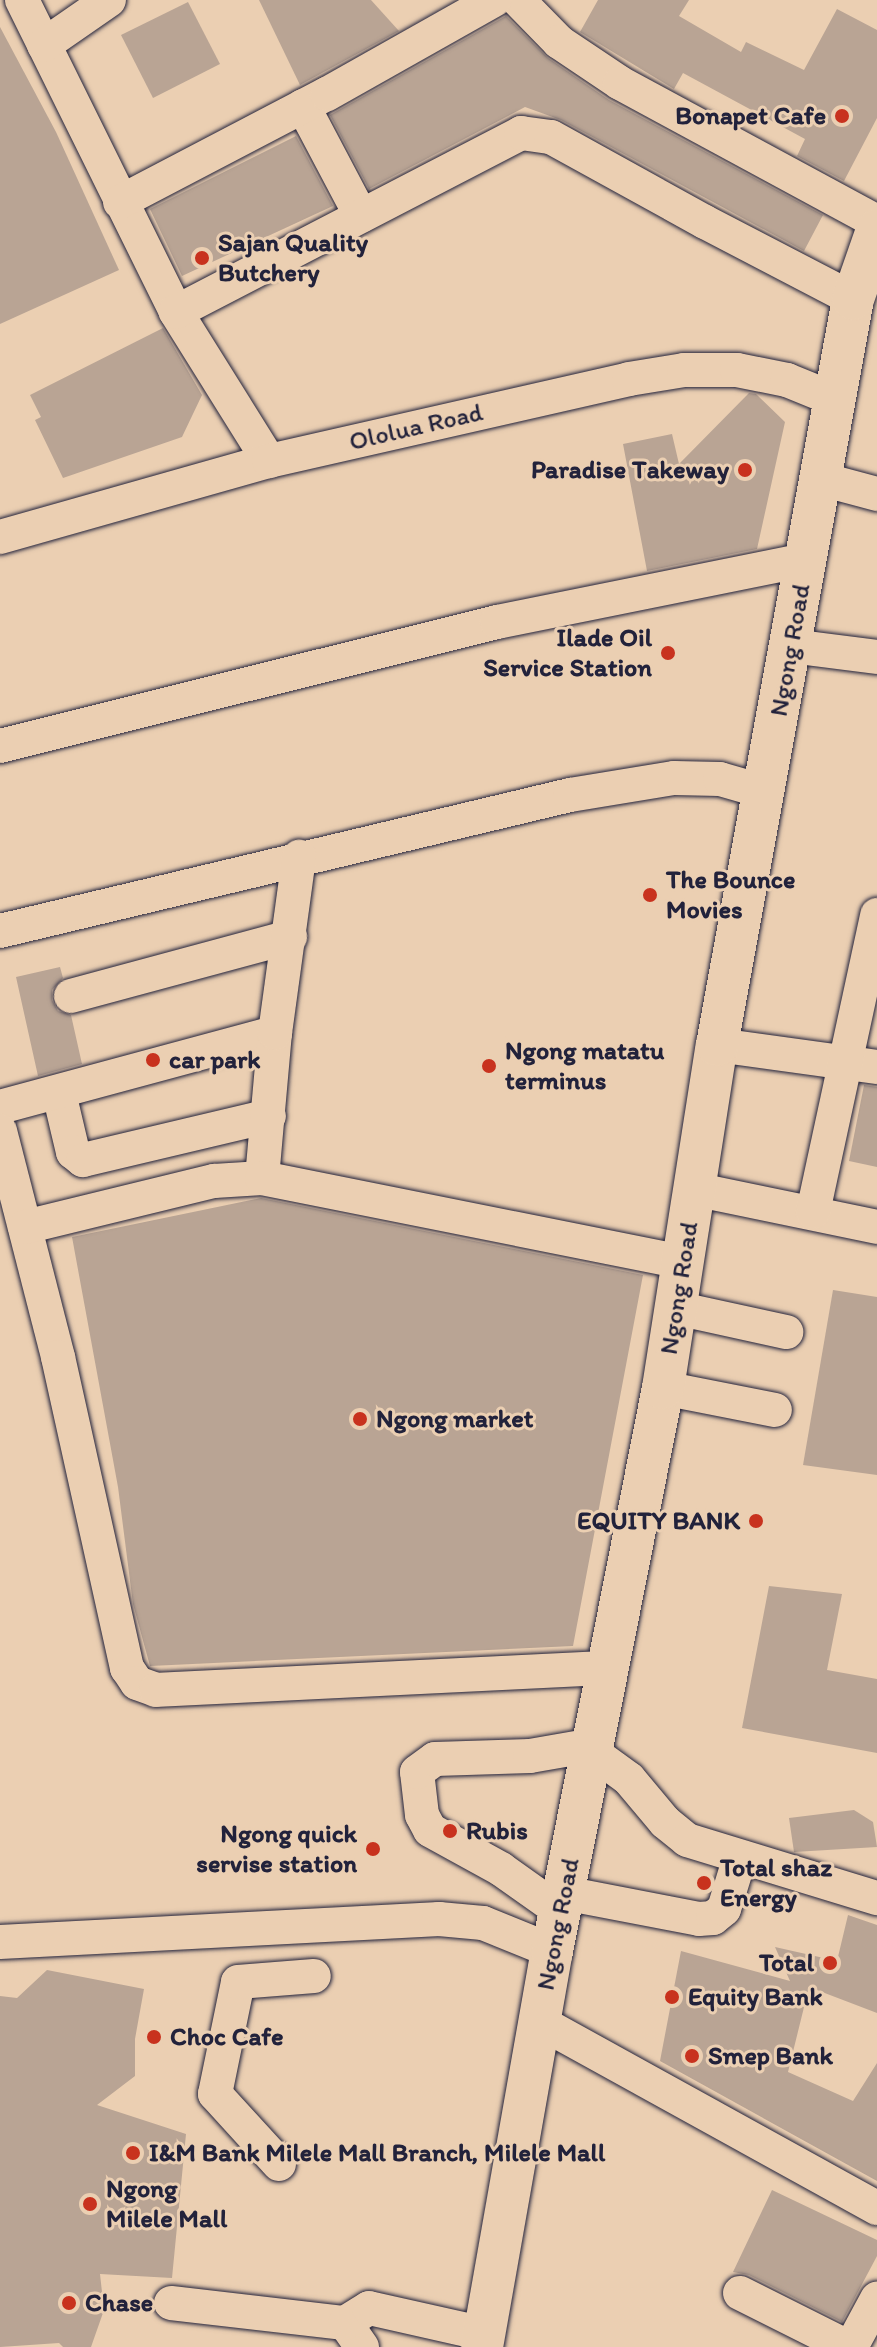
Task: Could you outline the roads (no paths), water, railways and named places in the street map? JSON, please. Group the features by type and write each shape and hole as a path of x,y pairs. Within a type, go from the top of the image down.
{"main road":[{"name":"Ngong Road","path":"483,2341 559,1919 663,1388 717,1045 853,299 877,230"}],"street":[{"path":"22,0 176,312 269,461"},
{"path":"44,45 109,0"},
{"path":"120,202 303,106 494,0"},
{"path":"518,0 559,42 620,83 877,222"},
{"path":"303,106 361,216"},
{"path":"176,312 507,139 521,133 536,132 853,299"},
{"name":"Ololua Road","path":"0,537 269,461 629,379 684,370 737,370 787,380 836,400"},
{"path":"821,479 877,494"},
{"path":"0,746 497,622 805,560"},
{"path":"791,646 877,657"},
{"path":"0,931 299,857 570,795 674,778 720,779 765,792"},
{"path":"262,1178 275,1033 299,857"},
{"path":"813,1212 862,1065 877,915"},
{"path":"71,996 290,937"},
{"path":"0,1107 275,1033"},
{"path":"717,1045 862,1065"},
{"path":"59,1093 73,1152 83,1160 269,1116"},
{"path":"0,1131 127,1668 137,1683 156,1690 607,1668"},
{"path":"25,1227 214,1181 262,1178 682,1262"},
{"path":"694,1189 877,1227"},
{"path":"676,1308 786,1332"},
{"path":"663,1388 775,1410"},
{"path":"559,1919 501,1869 430,1830 422,1815 417,1772 435,1759 530,1756 592,1748 629,1779 665,1822 687,1840 877,1898"},
{"path":"0,1942 439,1919 483,1923 713,1918 724,1909 740,1857"},
{"path":"279,2164 215,2094 238,1982 314,1976"},
{"path":"540,2022 877,2208"},
{"path":"740,2293 849,2347 877,2299"},
{"path":"171,2303 353,2335 369,2308 483,2341"}],"place":[{"name":"Bonapet Cafe","path":"842,116"},
{"name":"Sajan Quality Butchery","path":"202,258"},
{"name":"Paradise Takeway","path":"745,470"},
{"name":"Ilade Oil Service Station","path":"668,653"},
{"name":"The Bounce Movies","path":"650,895"},
{"name":"car park","path":"153,1060"},
{"name":"Ngong matatu terminus","path":"489,1066"},
{"name":"Ngong market","path":"360,1419"},
{"name":"EQUITY BANK","path":"756,1521"},
{"name":"Rubis","path":"450,1831"},
{"name":"Ngong quick servise station","path":"373,1849"},
{"name":"Total shaz Energy","path":"704,1883"},
{"name":"Total","path":"830,1963"},
{"name":"Equity Bank","path":"672,1997"},
{"name":"Choc Cafe","path":"154,2037"},
{"name":"Smep Bank","path":"692,2056"},
{"name":"I&M Bank Milele Mall Branch, Milele Mall","path":"133,2153"},
{"name":"Ngong Milele Mall","path":"90,2204"},
{"name":"Chase","path":"69,2303"}]}
